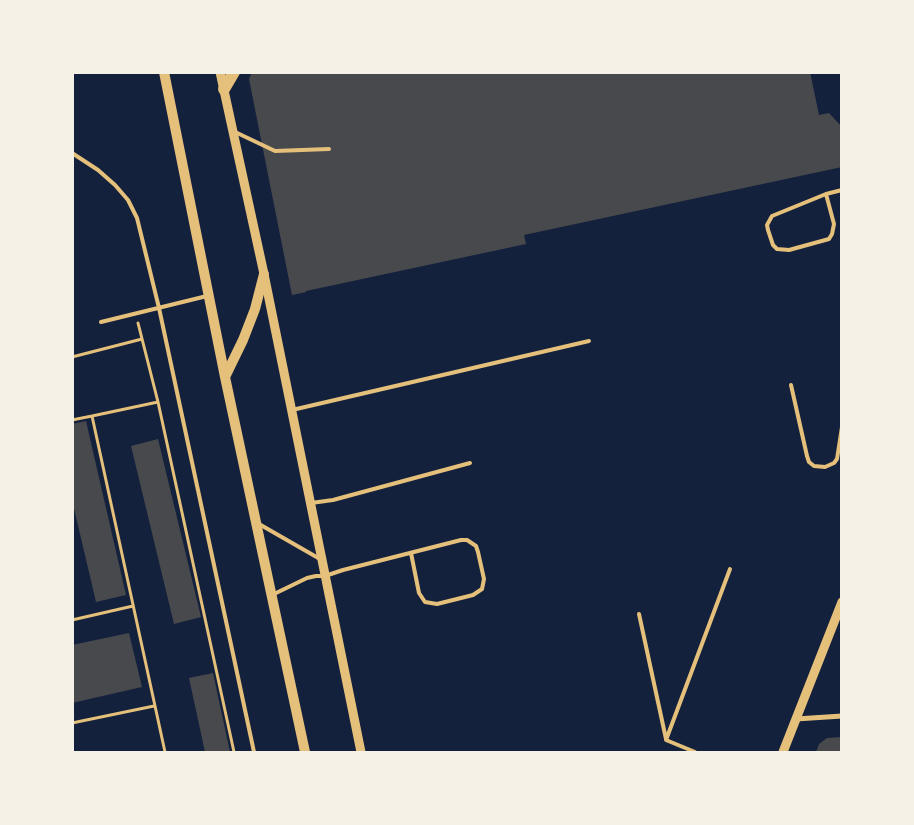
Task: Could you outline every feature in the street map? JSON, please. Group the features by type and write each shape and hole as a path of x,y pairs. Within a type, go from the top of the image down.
{"main road":[{"path":"164,72 225,377 305,752"},
{"path":"224,89 234,72"},
{"path":"225,377 243,340 255,309 264,274"}],"street":[{"path":"220,72 264,274 362,752"},
{"path":"783,752 842,602"},
{"path":"796,719 842,716"}],"lane":[{"path":"233,131 274,151 329,148"},
{"path":"72,153 98,170 128,200 137,218 159,308 254,752"},
{"path":"826,194 834,224 829,238 789,250 777,249 773,245 768,230 772,216 826,194 842,190"},
{"path":"101,322 209,295"},
{"path":"292,410 589,341"},
{"path":"791,385 807,456 809,462 814,466 825,467 834,463 837,459 842,427"},
{"path":"310,503 333,500 470,463"},
{"path":"257,523 322,560"},
{"path":"272,596 307,578 325,576 461,540 472,542 476,546 484,579 482,589 473,595 437,604 426,602 419,592 412,553"},
{"path":"666,740 730,569"},
{"path":"639,614 666,740"},
{"path":"666,740 695,752"}],"path":[{"path":"135,314 158,402 234,752"},
{"path":"72,357 142,339"},
{"path":"72,420 158,402"},
{"path":"92,416 164,752"},
{"path":"73,619 133,606"},
{"path":"72,722 154,706"}],"building":[{"path":"252,72 810,72 819,115 829,113 842,127 842,167 524,235 526,244 292,295 249,79"},
{"path":"86,421 126,595 96,602 72,500 72,424"},
{"path":"158,439 201,617 174,624 131,446"},
{"path":"129,633 142,687 72,703 72,645"},
{"path":"213,673 230,752 205,752 189,678"},
{"path":"842,737 842,752 816,752 819,744 827,738"}]}
